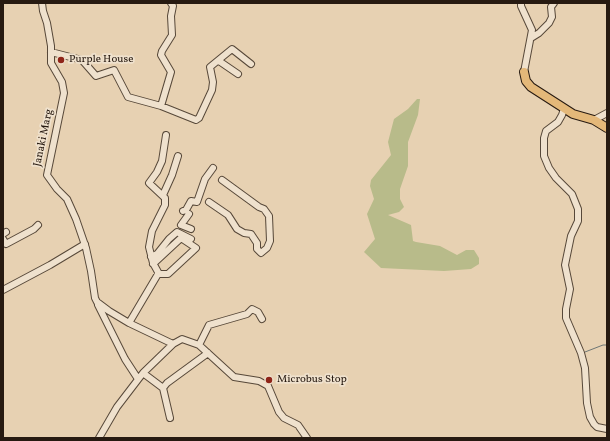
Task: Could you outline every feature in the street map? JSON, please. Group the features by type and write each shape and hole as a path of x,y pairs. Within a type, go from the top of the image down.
{"main road":[{"path":"524,72 528,84 564,109 573,114 594,120 607,128"}],"street":[{"name":"Janaki Marg","path":"42,3 52,52 52,64 62,82 64,93 47,175 57,189 67,199 76,219 85,244 95,298 125,359 138,379"},
{"path":"161,106 171,72 161,53 172,35 171,16 174,6 171,3"},
{"path":"531,38 539,33 549,22 552,17 551,7 554,3"},
{"path":"521,5 532,30 524,72"},
{"path":"52,52 82,60 96,76 114,70 128,97 161,106 196,120 199,118 212,90 213,82 210,67 232,50 251,64"},
{"path":"218,61 238,74"},
{"path":"564,109 558,122 546,130 544,138 544,156 549,168 556,178 572,194 578,208 578,221 571,236 565,260 570,290 570,296 566,309 566,318 581,353 585,368 590,417 594,424 607,429"},
{"path":"594,120 607,113"},
{"path":"158,274 153,264 150,247 152,231 165,206 165,198 149,183 157,172 162,161 166,135"},
{"path":"163,195 172,175 178,156"},
{"path":"183,211 186,210 191,201 197,202 205,179 213,168"},
{"path":"209,202 228,215 237,229 244,233 251,234 257,243 257,249 261,253 265,251 270,241 269,216 264,209 222,180"},
{"path":"189,214 181,225 191,229"},
{"path":"3,239 6,244 34,229 38,225"},
{"path":"151,257 178,232 191,239"},
{"path":"153,264 181,238 196,248 168,274 158,274"},
{"path":"3,290 85,244"},
{"path":"129,323 158,274"},
{"path":"97,302 129,323 173,344"},
{"path":"199,345 210,324 247,314 252,309 258,312 262,319"},
{"path":"99,438 117,407 143,372 173,344 182,339 199,345 234,377 259,381 268,386 279,412 284,418 298,425 307,438"},
{"path":"162,388 208,353"},
{"path":"143,372 162,388 170,418"}],"green space":[{"path":"417,99 420,99 418,115 408,142 408,166 400,189 400,199 404,207 399,212 388,215 411,225 413,241 440,246 457,255 466,250 474,250 479,258 479,264 471,269 444,271 381,268 364,252 375,239 367,214 374,199 370,186 371,180 391,155 388,142 394,119 408,109"}],"waterway":[{"path":"585,352 603,345 607,345"}],"place":[{"name":"Purple House","path":"61,60"},
{"name":"Microbus Stop","path":"269,380"}]}
